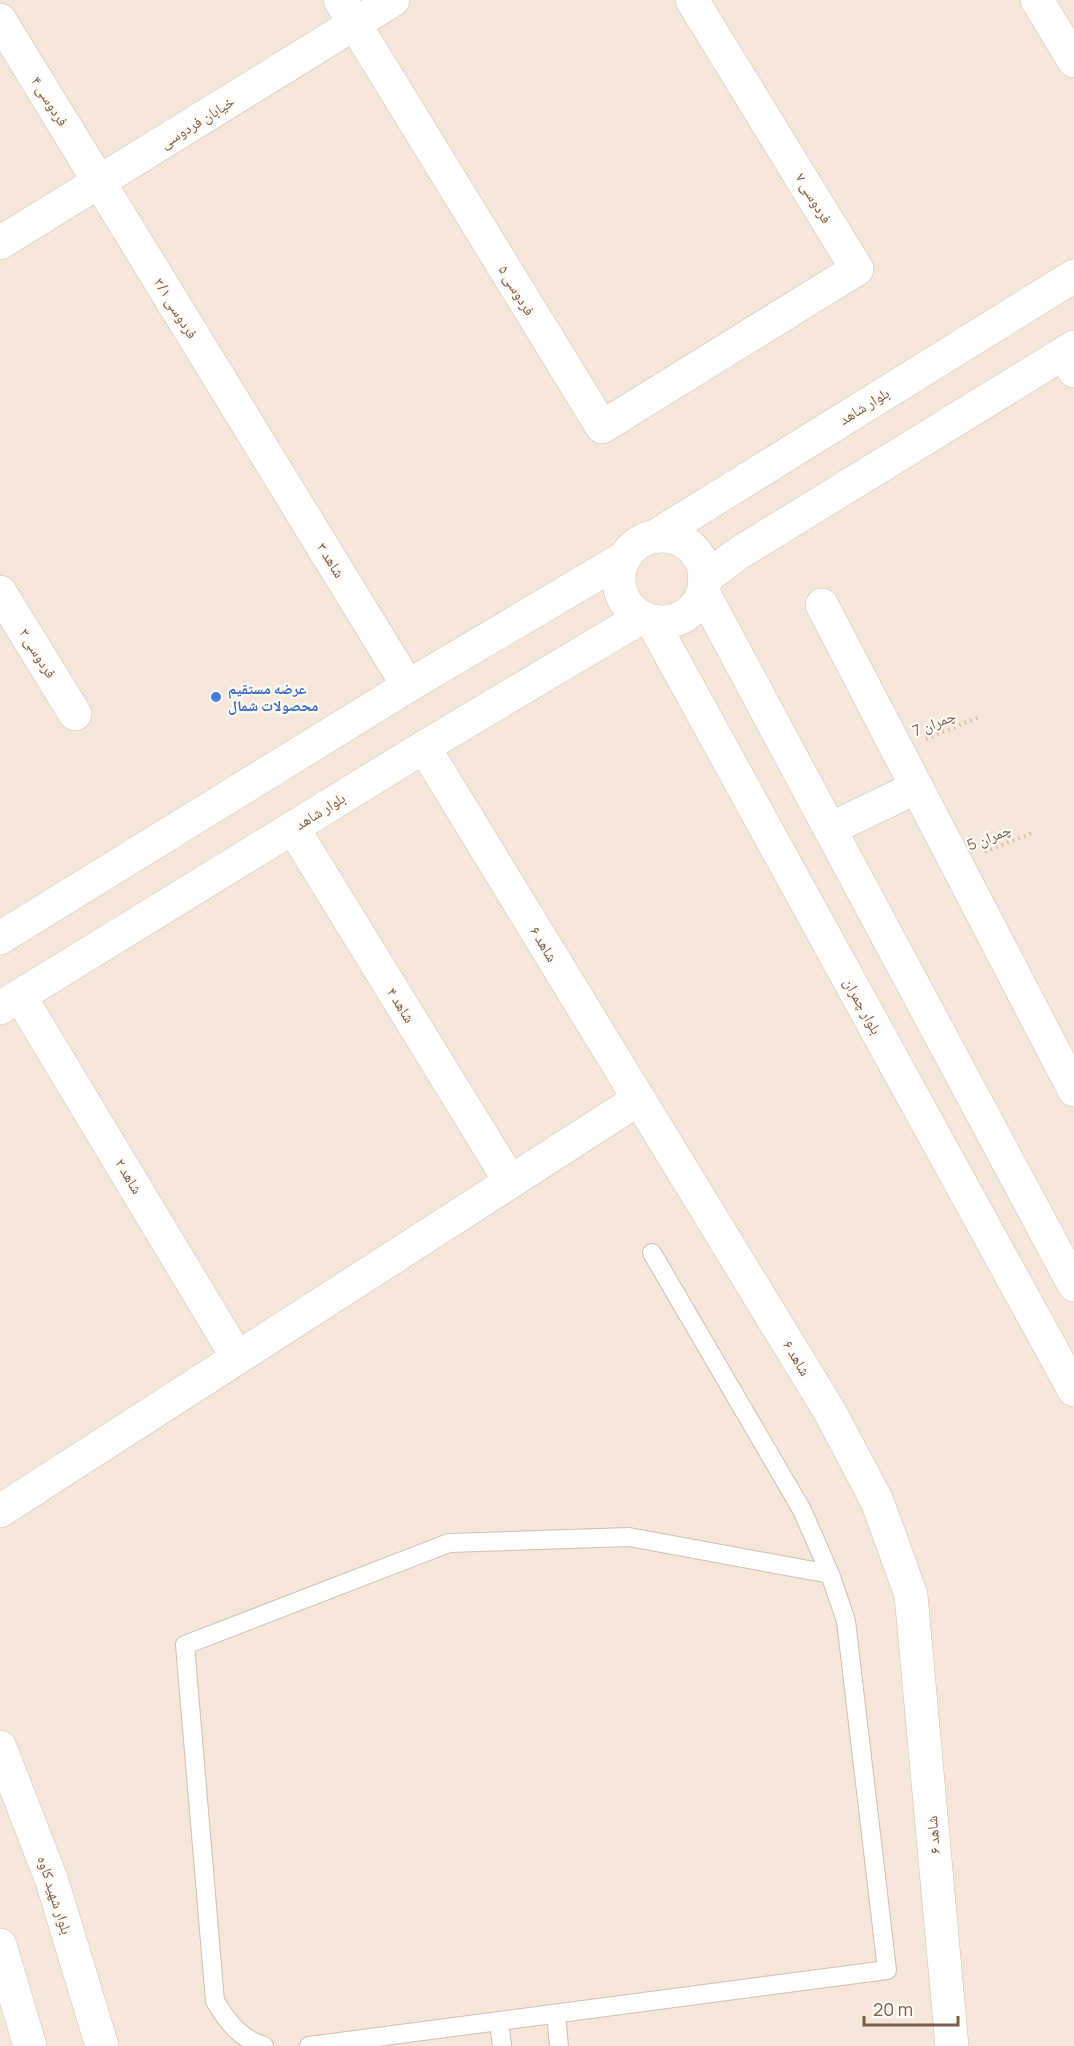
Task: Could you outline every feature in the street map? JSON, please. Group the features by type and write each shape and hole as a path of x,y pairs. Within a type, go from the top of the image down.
{"street":[{"name":"خیابان فردوسی","path":"0,243 99,182 347,12 393,0"},
{"name":"فردوسی ۷","path":"692,0 857,269 730,348"},
{"path":"1036,0 1074,61"},
{"name":"فردوسی ۵","path":"347,12 602,428 730,348"},
{"name":"فردوسی ۴","path":"0,20 99,182"},
{"name":"فردوسی ۳/۱","path":"99,182 254,434"},
{"name":"بلوار شاهد","path":"654,537 1074,276"},
{"path":"624,558 620,568 621,591 632,610 647,619 665,622 677,619 688,613 697,603 704,586 740,553 1071,356"},
{"name":"شاهد ۳","path":"254,434 408,686"},
{"path":"0,938 408,686 624,558 637,544 654,537 666,536 678,539 698,555 704,586 830,829 1074,1285"},
{"name":"فردوسی ۳","path":"0,592 75,714"},
{"path":"822,605 1074,1090"},
{"name":"بلوار شاهد","path":"10,1002 424,747 647,619"},
{"name":"بلوار چمران","path":"647,619 1074,1390"},
{"name":"شاهد ۶","path":"424,747 830,1412 877,1501 911,1595 952,2046"},
{"path":"830,829 916,787"},
{"name":"شاهد ۴","path":"293,828 510,1181"},
{"name":"شاهد ۲","path":"10,1002 237,1357"},
{"path":"0,1511 639,1099"},
{"name":"بلوار شهید کاوه","path":"0,1747 52,1881 102,2046"},
{"path":"0,1945 30,2046"}],"lane":[{"path":"309,2046 887,1970 846,1621 830,1574 802,1510 652,1253"},
{"path":"264,2046 241,2035 226,2019 215,2001 184,1645 449,1543 629,1537 830,1574"},
{"path":"556,2014 559,2046"},
{"path":"499,2021 502,2046"}],"path":[{"name":"چمران 7","path":"897,750 979,717"},
{"name":"چمران 5","path":"956,863 1032,833"}],"shaded area":[{"path":"0,0 1074,0 1074,2046 0,2046"}],"place":[{"name":"عرضه مستقیم محصولات شمال","path":"216,697"}]}
